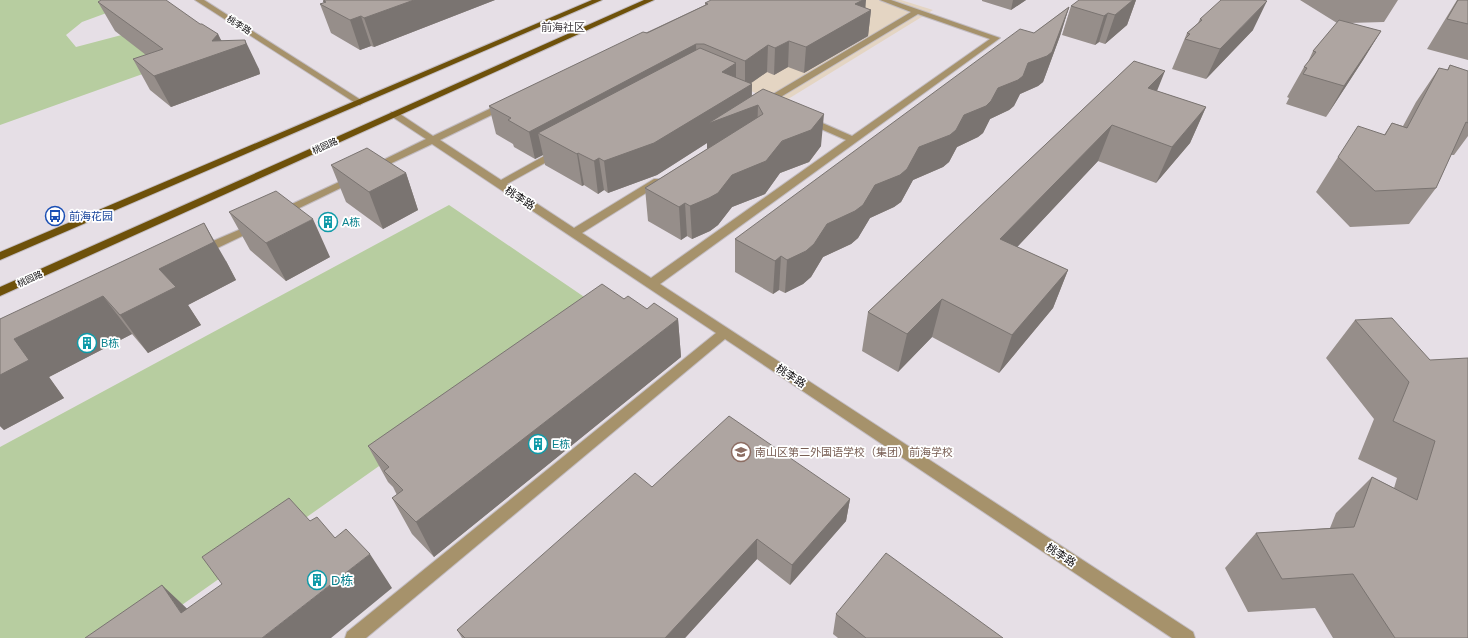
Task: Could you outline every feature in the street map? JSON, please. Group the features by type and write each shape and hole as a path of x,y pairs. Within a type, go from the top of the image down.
{"main road":[{"path":"0,256 598,0"},
{"name":"桃园路","path":"0,292 650,0"}],"street":[{"name":"桃李路","path":"199,0 360,102"},
{"path":"651,284 996,38 884,0"},
{"path":"765,104 917,11"},
{"path":"192,256 511,102"},
{"name":"桃李路","path":"394,114 1187,638"},
{"path":"797,116 852,140"},
{"path":"500,184 569,146"},
{"path":"574,233 668,174"},
{"path":"353,638 725,333"}],"shaded area":[{"path":"750,0 901,0 933,10 780,104 653,47"}],"green space":[{"path":"0,0 142,0 82,22 66,35 76,47 133,32 165,66 0,125"},
{"path":"449,205 602,309 135,638 0,638 0,447"}],"building":[{"path":"101,0 166,0 200,24 218,34 212,41 245,40 246,44 154,76 133,59 163,49 98,2"},
{"path":"414,0 364,18 361,16 350,20 320,4 326,2 323,1"},
{"path":"711,0 863,0 855,4 871,10 806,47 789,41 775,48 768,45 745,61 704,44 696,44 529,132 508,120 511,118 489,106 643,32 647,33 708,4 705,3"},
{"path":"1079,0 1133,0 1115,15 1108,13 1104,16 1071,6"},
{"path":"1221,0 1267,1 1220,49 1185,39 1190,34 1187,33"},
{"path":"1458,0 1468,0 1468,24 1447,19"},
{"path":"1069,7 1052,52 1047,56 1028,63 1023,76 1018,80 998,88 991,101 986,106 964,115 956,130 950,135 919,147 907,169 900,175 875,185 863,205 855,211 827,224 814,244 806,251 787,260 781,256 775,261 735,239 1020,29 1034,33"},
{"path":"1339,20 1381,31 1344,86 1303,74 1307,68 1304,67 1316,52 1313,51"},
{"path":"700,48 736,63 722,72 752,84 654,143 604,161 599,158 594,161 578,153 577,154 538,133"},
{"path":"1134,61 1165,71 1148,88 1206,107 1172,147 1112,125 1000,239 1068,270 1012,335 942,299 907,334 868,312"},
{"path":"1450,65 1468,71 1468,123 1466,122 1436,188 1375,191 1338,157 1358,126 1385,135 1392,123 1407,128 1439,68 1448,70"},
{"path":"763,89 824,114 811,130 782,141 766,161 732,175 718,193 690,206 685,203 679,207 645,188 763,114 758,105 707,124"},
{"path":"367,148 406,173 369,192 331,165"},
{"path":"276,191 313,219 266,243 229,212"},
{"path":"204,223 214,242 159,269 176,287 120,315 103,296 14,339 29,360 0,375 0,319"},
{"path":"602,284 624,299 628,296 647,309 654,303 678,319 416,522 392,498 403,490 384,471 389,467 368,446"},
{"path":"1392,318 1430,360 1468,358 1468,638 1395,638 1353,574 1282,579 1256,533 1354,527 1372,477 1417,500 1435,441 1393,421 1409,382 1355,320"},
{"path":"729,416 850,499 792,565 757,539 665,638 465,638 457,630 635,473 652,487"},
{"path":"289,498 310,521 317,517 335,538 346,529 370,554 262,638 85,638 162,585 181,613 222,584 202,557"},
{"path":"886,553 1003,638 866,638 836,614"}],"place":[{"name":"前海花园","path":"55,216"},
{"name":"A栋","path":"328,222"},
{"name":"B栋","path":"87,343"},
{"name":"E栋","path":"538,444"},
{"name":"南山区第二外国语学校（集团）前海学校","path":"741,452"},
{"name":"D栋","path":"317,580"}],"district":[{"name":"前海社区","path":"563,27"}]}
